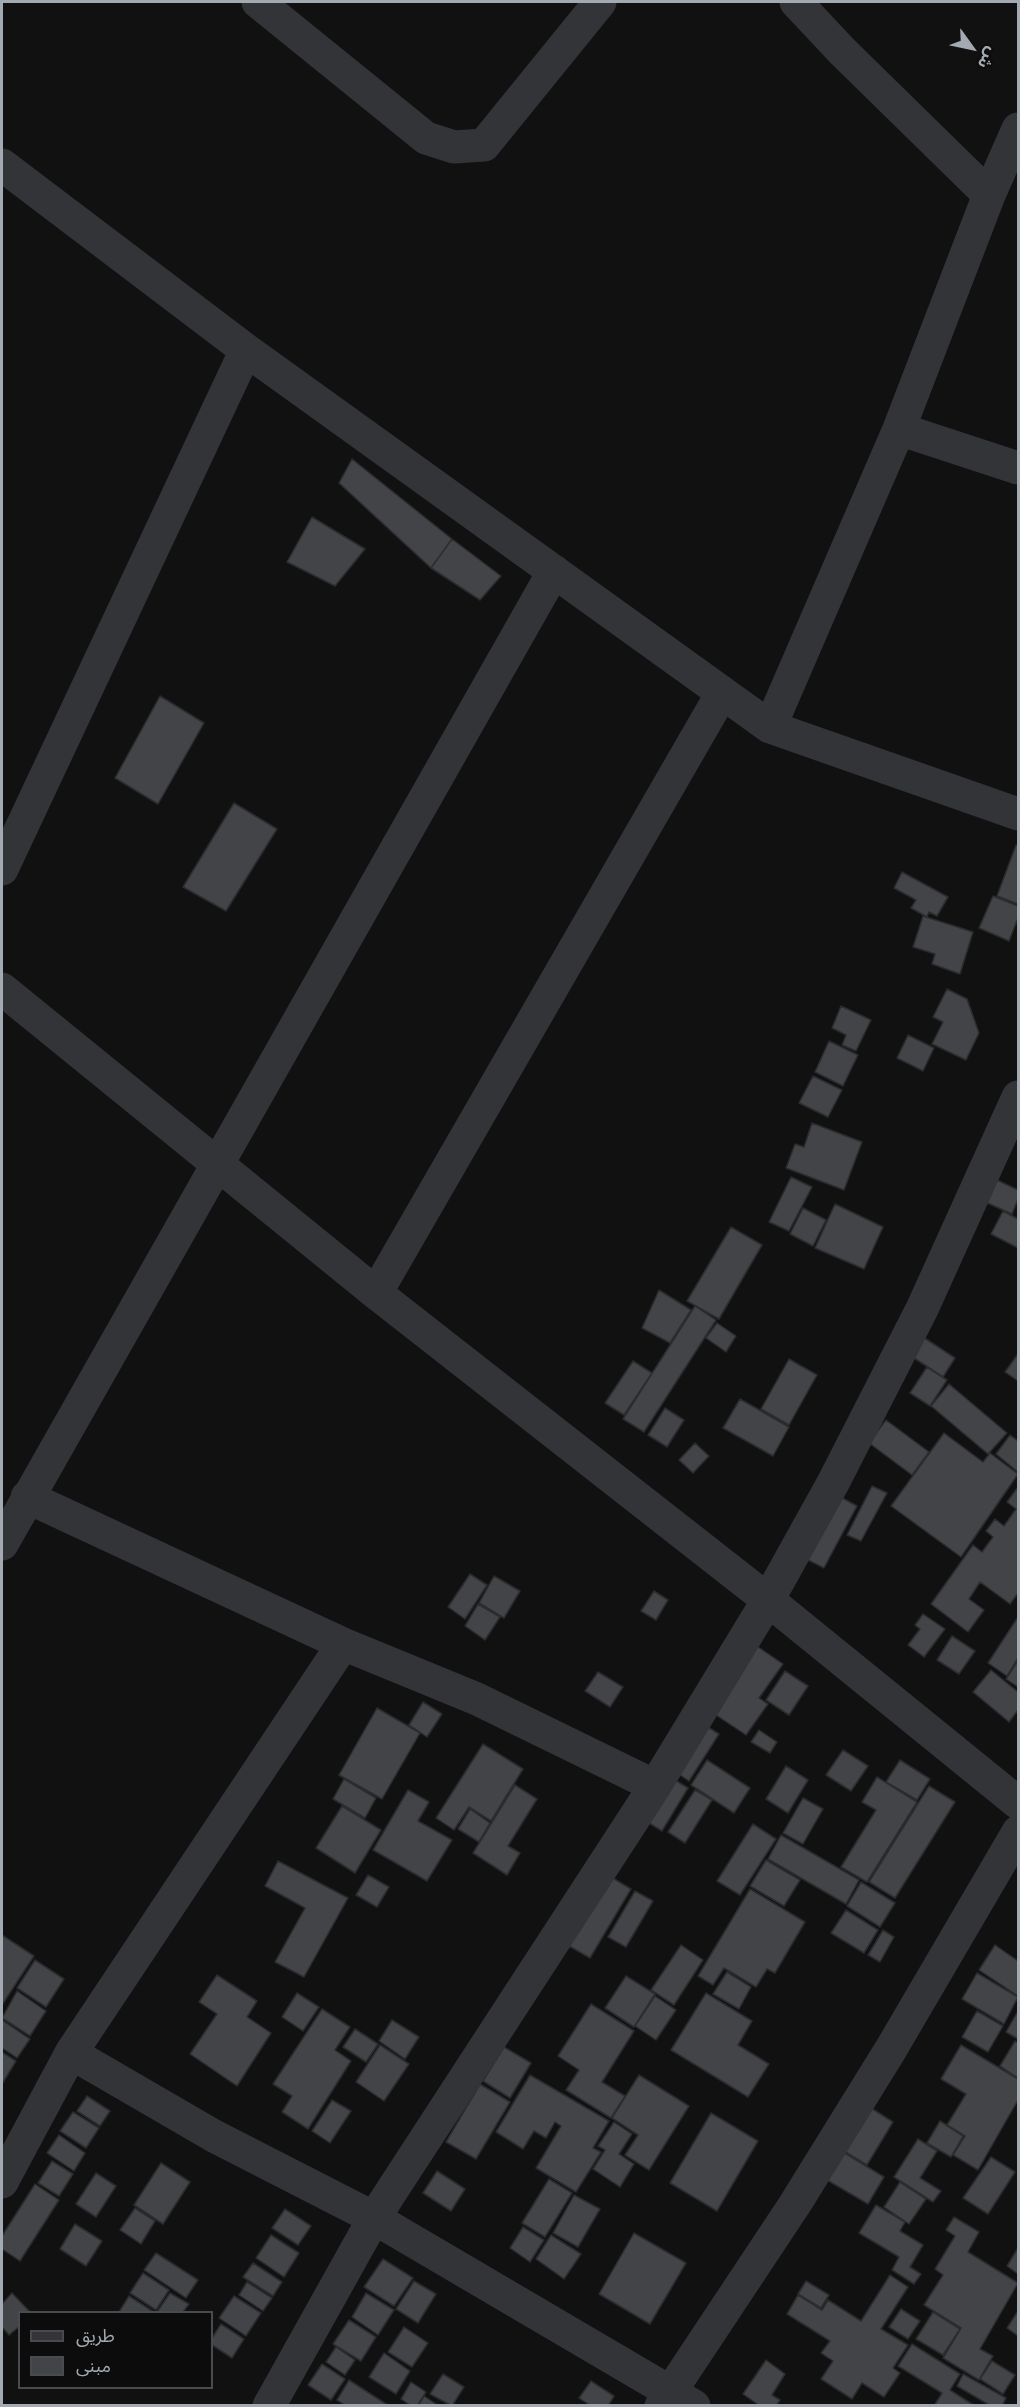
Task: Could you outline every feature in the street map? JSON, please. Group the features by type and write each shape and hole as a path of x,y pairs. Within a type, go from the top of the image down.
{"street":[{"path":"258,2 426,138 454,147 484,145 600,2"},
{"path":"796,2 842,51 989,195"},
{"path":"770,727 899,429 989,195 1018,129"},
{"path":"2,165 246,350 721,695 770,727 1018,814"},
{"path":"2,869 246,350"},
{"path":"899,429 1018,468"},
{"path":"2,1544 554,572"},
{"path":"376,1293 721,695"},
{"path":"2,989 376,1293 768,1600 1018,1803"},
{"path":"269,2406 374,2218 655,1786 768,1600 833,1484 922,1309 1018,1096"},
{"path":"27,1497 343,1644 477,1699 655,1786"},
{"path":"2,2182 72,2053 343,1644"},
{"path":"72,2053 214,2136 374,2218 675,2401 891,2049 1018,1832"}],"building":[{"path":"352,459 452,539 431,568 339,483"},
{"path":"312,517 365,549 335,586 287,562"},
{"path":"452,539 501,576 480,600 431,568"},
{"path":"160,696 204,723 158,804 115,778"},
{"path":"234,803 277,829 226,911 183,887"},
{"path":"1016,845 1018,846 1018,904 997,896"},
{"path":"902,872 948,897 937,916 929,912 927,917 911,908 916,900 894,888"},
{"path":"993,896 1018,906 1018,918 1009,941 979,928"},
{"path":"923,916 973,932 960,974 932,964 935,954 913,947"},
{"path":"947,989 967,999 979,1033 966,1060 932,1044 943,1022 933,1017"},
{"path":"841,1006 871,1020 856,1051 842,1045 846,1035 832,1028"},
{"path":"908,1035 934,1048 923,1071 897,1058"},
{"path":"829,1041 858,1055 843,1086 815,1072"},
{"path":"813,1076 842,1090 828,1117 799,1103"},
{"path":"812,1123 862,1142 844,1190 786,1168 795,1144 804,1147"},
{"path":"976,1170 1018,1190 1018,1199 1012,1214 965,1193"},
{"path":"791,1177 812,1187 789,1231 769,1222"},
{"path":"835,1204 883,1227 864,1269 815,1248"},
{"path":"803,1208 826,1220 813,1246 790,1234"},
{"path":"1003,1211 1018,1219 1018,1248 991,1234"},
{"path":"731,1227 762,1245 719,1319 687,1301"},
{"path":"659,1290 691,1310 670,1343 642,1328"},
{"path":"695,1306 716,1320 644,1432 623,1419"},
{"path":"717,1323 736,1336 726,1352 706,1338"},
{"path":"923,1337 955,1358 943,1377 911,1356"},
{"path":"1018,1354 1018,1381 1005,1372"},
{"path":"789,1359 817,1375 789,1425 761,1409"},
{"path":"633,1361 652,1373 624,1415 605,1403"},
{"path":"927,1367 947,1380 930,1406 910,1393"},
{"path":"949,1384 1007,1433 988,1454 931,1406"},
{"path":"740,1399 789,1427 773,1456 723,1428"},
{"path":"665,1408 684,1420 667,1447 648,1435"},
{"path":"886,1420 929,1452 912,1475 869,1443"},
{"path":"944,1433 983,1462 990,1453 1018,1474 961,1557 891,1506"},
{"path":"1010,1435 1018,1441 1018,1472 996,1454"},
{"path":"695,1443 709,1456 693,1473 679,1460"},
{"path":"872,1486 887,1493 861,1541 847,1535"},
{"path":"1018,1487 1018,1593 1010,1604 980,1582 969,1599 984,1610 968,1632 931,1604 973,1545 982,1552 993,1537 986,1531 995,1519 1004,1526 1016,1509 1007,1502"},
{"path":"833,1493 857,1506 824,1568 800,1556"},
{"path":"470,1574 487,1585 465,1619 448,1607"},
{"path":"494,1576 520,1591 504,1618 479,1603"},
{"path":"654,1591 668,1600 656,1620 641,1611"},
{"path":"478,1604 500,1617 485,1640 465,1626"},
{"path":"923,1614 945,1629 924,1657 908,1645 920,1629 915,1625"},
{"path":"1018,1617 1018,1658 1007,1676 988,1663"},
{"path":"952,1636 975,1651 959,1674 937,1660"},
{"path":"745,1638 783,1664 759,1698 768,1704 746,1735 707,1709"},
{"path":"1018,1661 1018,1687 1006,1679"},
{"path":"991,1670 1018,1692 1018,1710 1009,1722 973,1692"},
{"path":"785,1671 808,1686 789,1715 766,1700"},
{"path":"598,1672 623,1687 610,1707 585,1691"},
{"path":"423,1702 442,1714 427,1737 409,1725"},
{"path":"377,1708 420,1733 382,1799 339,1775"},
{"path":"695,1719 719,1734 689,1781 665,1765"},
{"path":"759,1730 777,1742 770,1753 751,1742"},
{"path":"483,1744 523,1769 491,1821 469,1807 454,1830 436,1818"},
{"path":"843,1750 868,1766 851,1791 826,1775"},
{"path":"707,1760 750,1788 734,1813 691,1785"},
{"path":"900,1760 930,1779 917,1800 886,1782"},
{"path":"786,1766 808,1780 788,1813 766,1799"},
{"path":"662,1772 688,1788 662,1831 636,1815"},
{"path":"877,1777 917,1802 867,1882 841,1867 876,1810 862,1802"},
{"path":"344,1779 376,1798 365,1818 333,1799"},
{"path":"515,1785 537,1799 508,1846 520,1853 507,1875 473,1853"},
{"path":"929,1786 955,1802 895,1898 869,1882"},
{"path":"408,1790 429,1802 418,1821 452,1840 427,1881 373,1850"},
{"path":"695,1790 712,1800 685,1843 668,1832"},
{"path":"803,1798 823,1809 803,1844 783,1833"},
{"path":"342,1806 381,1830 355,1873 316,1848"},
{"path":"470,1809 490,1823 479,1842 458,1829"},
{"path":"753,1824 776,1839 740,1895 717,1881"},
{"path":"781,1835 859,1880 846,1904 768,1859"},
{"path":"766,1860 800,1880 784,1906 750,1886"},
{"path":"278,1861 348,1898 304,1977 275,1962 305,1908 265,1886"},
{"path":"606,1874 631,1889 590,1958 564,1943"},
{"path":"368,1875 389,1887 377,1907 356,1895"},
{"path":"861,1882 895,1903 880,1927 847,1906"},
{"path":"750,1889 805,1922 775,1973 767,1969 756,1987 724,1968 713,1985 698,1976"},
{"path":"635,1891 653,1901 626,1947 608,1937"},
{"path":"846,1910 878,1930 864,1953 831,1933"},
{"path":"883,1930 894,1937 880,1962 868,1955"},
{"path":"2,1935 34,1956 2,2005"},
{"path":"681,1945 703,1960 674,2005 651,1990"},
{"path":"995,1945 1018,1961 1018,1996 979,1970"},
{"path":"35,1960 64,1979 46,2007 17,1988"},
{"path":"727,1972 751,1987 739,2009 713,1994"},
{"path":"977,1973 1018,1997 1004,2024 962,1999"},
{"path":"217,1975 257,2001 247,2017 271,2033 237,2086 190,2054 217,2014 199,2002"},
{"path":"626,1976 655,1994 634,2027 605,2008"},
{"path":"17,1991 46,2011 30,2036 2,2018"},
{"path":"297,1993 319,2007 303,2031 282,2017"},
{"path":"706,1993 752,2021 738,2045 769,2064 748,2097 671,2050"},
{"path":"655,1996 676,2010 656,2040 635,2026"},
{"path":"591,2004 634,2031 602,2082 625,2096 611,2118 566,2090 579,2070 558,2056"},
{"path":"322,2009 350,2027 335,2050 351,2061 308,2129 282,2112 292,2096 273,2084"},
{"path":"977,2011 1003,2026 988,2052 962,2037"},
{"path":"1018,2011 1018,2039 1006,2032"},
{"path":"2,2020 30,2039 17,2058 2,2048"},
{"path":"392,2020 419,2037 405,2059 379,2041"},
{"path":"355,2029 378,2044 366,2062 343,2047"},
{"path":"1015,2041 1018,2043 1018,2078 1000,2066"},
{"path":"380,2045 409,2064 384,2101 356,2082"},
{"path":"961,2045 1018,2079 1018,2100 978,2170 953,2155 965,2136 947,2125 966,2094 941,2079"},
{"path":"504,2047 531,2063 510,2098 483,2081"},
{"path":"2,2052 16,2061 2,2084"},
{"path":"530,2075 609,2121 593,2148 601,2152 576,2192 536,2168 561,2126 555,2122 546,2138 534,2131 523,2149 496,2132"},
{"path":"639,2075 689,2106 649,2170 625,2155 638,2135 612,2118"},
{"path":"480,2084 510,2102 476,2159 446,2142"},
{"path":"87,2096 110,2111 100,2126 77,2111"},
{"path":"332,2100 351,2111 330,2143 312,2131"},
{"path":"871,2108 893,2122 867,2165 844,2151"},
{"path":"73,2112 99,2128 86,2148 60,2131"},
{"path":"711,2113 758,2141 717,2211 670,2183"},
{"path":"940,2121 963,2136 951,2157 927,2143"},
{"path":"614,2122 632,2134 619,2154 634,2164 620,2187 593,2169 605,2150 598,2146"},
{"path":"59,2135 85,2153 74,2171 47,2153"},
{"path":"918,2139 937,2151 920,2178 941,2191 933,2202 894,2177"},
{"path":"843,2152 884,2177 868,2204 827,2180"},
{"path":"991,2157 1015,2172 988,2214 963,2198"},
{"path":"52,2161 73,2174 59,2196 38,2183"},
{"path":"161,2163 190,2182 163,2224 134,2205"},
{"path":"437,2171 465,2189 451,2211 423,2193"},
{"path":"96,2173 116,2186 96,2217 76,2204"},
{"path":"549,2179 572,2193 545,2237 522,2223"},
{"path":"900,2182 926,2199 909,2224 884,2207"},
{"path":"35,2184 59,2200 20,2261 2,2249 2,2236"},
{"path":"574,2195 600,2209 578,2247 553,2233"},
{"path":"876,2205 905,2222 900,2231 923,2245 910,2267 921,2274 914,2284 892,2270 899,2257 859,2233"},
{"path":"135,2208 155,2221 141,2244 120,2230"},
{"path":"285,2209 311,2226 298,2245 272,2228"},
{"path":"954,2217 979,2232 968,2252 1018,2283 980,2349 993,2356 979,2380 943,2358 961,2328 924,2305 943,2275 935,2269 955,2236 946,2230"},
{"path":"75,2224 102,2241 86,2266 60,2249"},
{"path":"523,2227 544,2240 530,2262 510,2248"},
{"path":"634,2233 686,2263 650,2324 599,2294"},
{"path":"271,2235 299,2253 284,2277 256,2258"},
{"path":"551,2235 581,2254 564,2279 536,2259"},
{"path":"1018,2248 1018,2274 1007,2266"},
{"path":"156,2253 198,2280 186,2298 144,2270"},
{"path":"383,2259 413,2278 394,2306 364,2287"},
{"path":"253,2263 282,2282 273,2296 243,2277"},
{"path":"143,2273 169,2290 156,2310 130,2293"},
{"path":"890,2275 908,2287 881,2329 908,2345 893,2368 900,2373 884,2397 862,2383 852,2399 821,2379 833,2361 821,2353 830,2341 787,2314 798,2295 822,2310 828,2300 861,2321"},
{"path":"414,2281 436,2294 418,2323 396,2309"},
{"path":"806,2281 829,2295 821,2308 798,2294"},
{"path":"247,2282 272,2298 263,2311 239,2295"},
{"path":"12,2293 29,2311 18,2311 18,2328 9,2335 2,2327 2,2304"},
{"path":"170,2293 189,2304 184,2311 158,2311"},
{"path":"366,2293 394,2310 378,2335 352,2317"},
{"path":"129,2296 152,2311 120,2311"},
{"path":"234,2296 261,2313 246,2336 219,2318"},
{"path":"901,2309 920,2321 908,2339 889,2327"},
{"path":"1018,2311 1018,2336 1007,2328"},
{"path":"933,2312 960,2329 943,2355 916,2339"},
{"path":"349,2320 376,2337 361,2361 333,2344"},
{"path":"221,2324 244,2339 232,2358 213,2346 213,2336"},
{"path":"404,2327 428,2343 412,2367 388,2352"},
{"path":"912,2344 960,2374 950,2390 975,2406 934,2406 942,2393 898,2366"},
{"path":"336,2347 355,2360 345,2375 326,2362"},
{"path":"384,2353 410,2371 396,2394 369,2377"},
{"path":"766,2360 785,2374 772,2395 780,2400 776,2406 760,2406 743,2394"},
{"path":"992,2361 1015,2375 1003,2394 980,2379"},
{"path":"322,2364 345,2379 331,2400 308,2385"},
{"path":"443,2374 464,2387 452,2406 430,2394"},
{"path":"963,2374 1006,2398 1002,2406 991,2406 957,2386"},
{"path":"349,2380 389,2406 346,2406 337,2400"},
{"path":"591,2381 614,2396 608,2406 591,2406 579,2398"},
{"path":"411,2382 426,2392 417,2406 411,2406 401,2399"},
{"path":"424,2396 439,2406 418,2406"}]}
